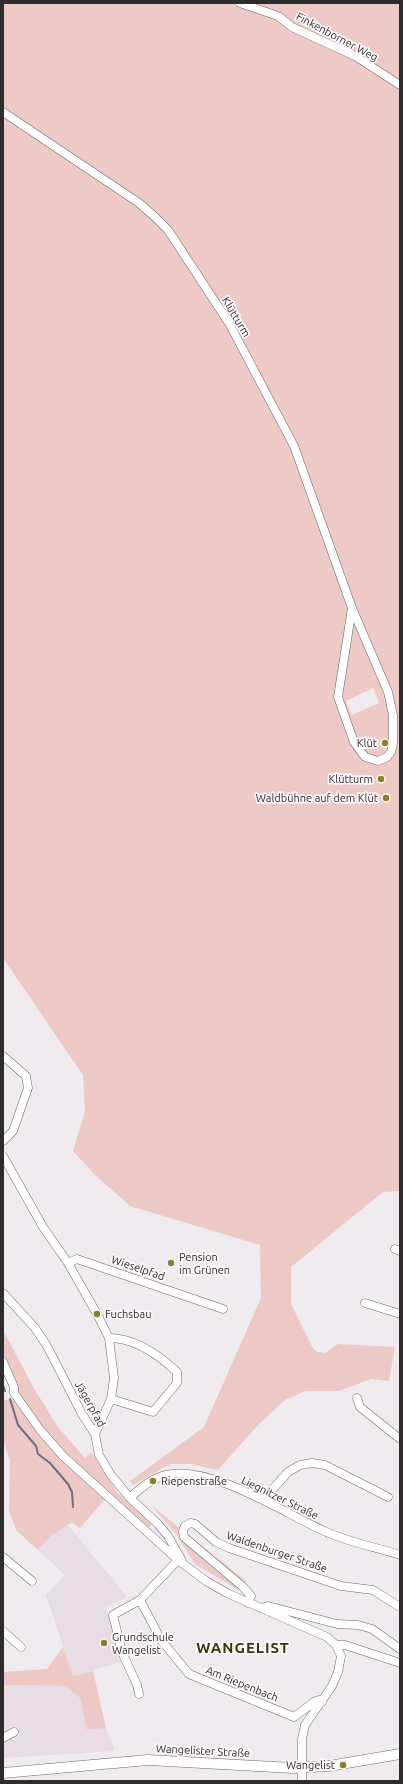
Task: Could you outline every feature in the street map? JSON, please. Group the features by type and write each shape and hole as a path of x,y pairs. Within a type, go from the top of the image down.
{"main road":[{"name":"Wangelister Straße","path":"3,1773 148,1760 302,1767 343,1764 400,1754"}],"street":[{"name":"Finkenborner Weg","path":"240,3 278,16 292,27 355,56 400,85"},
{"name":"Klütturm","path":"3,112 139,204 155,217 168,230 229,323 294,446 352,608 388,692 393,715 393,744 391,752 387,757 378,761 365,757 354,742 338,697 352,608"},
{"path":"3,1056 26,1076 28,1088 13,1131 3,1141"},
{"path":"3,1156 43,1227 68,1262 109,1338 114,1378 111,1399 95,1434"},
{"name":"Wieselpfad","path":"68,1262 77,1259 223,1308"},
{"name":"Jägerpfad","path":"3,1293 35,1328 47,1346 82,1414 95,1434 99,1455 111,1475 130,1498 158,1524 168,1536 186,1566"},
{"path":"364,1303 400,1314"},
{"path":"109,1338 120,1338 142,1348 162,1358 177,1372 177,1383 153,1412 111,1399"},
{"path":"3,1362 14,1387 14,1393 45,1436 88,1480 178,1560 206,1581 248,1603 328,1637 336,1645 341,1656 338,1672 322,1702 305,1725 302,1739 302,1781"},
{"path":"357,1398 360,1407 400,1439"},
{"path":"263,1500 288,1472 300,1465 312,1463 325,1465 388,1497"},
{"name":"Liegnitzer Straße","path":"130,1498 153,1481 166,1475 194,1474 250,1493 297,1519 327,1532 400,1555"},
{"path":"152,1537 157,1536 159,1532 158,1524"},
{"name":"Waldenburger Straße","path":"248,1603 250,1596 242,1586 184,1537 183,1531 185,1526 195,1524 216,1542 323,1580 341,1586 373,1590 400,1607"},
{"path":"3,1557 32,1581"},
{"path":"139,1694 137,1685 122,1652 113,1615 140,1600 178,1560"},
{"name":"Am Riepenbach","path":"140,1600 161,1640 189,1674 294,1717 314,1702 319,1700 322,1702"},
{"path":"261,1608 268,1606 337,1624 358,1625 372,1629 400,1649"},
{"path":"3,1631 21,1647"},
{"path":"336,1645 345,1645 400,1663"},
{"path":"3,1738 14,1732"}],"shaded area":[{"name":"Klüt","path":"3,3 400,3 400,1191 383,1192 291,1267 291,1304 312,1347 317,1352 325,1353 338,1344 395,1347 389,1381 371,1379 339,1391 306,1391 285,1400 257,1426 218,1470 190,1464 170,1464 133,1485 130,1481 204,1427 261,1298 260,1245 130,1206 95,1175 73,1151 85,1111 83,1075 3,958","holes":["373,688 379,703 352,715 346,701"]},
{"path":"3,1330 35,1390 58,1427 85,1458 91,1452 117,1492 152,1524 148,1529 68,1458 43,1430 17,1393 15,1382 3,1355"},
{"path":"14,1399 107,1497 80,1528 72,1522 51,1536 38,1550 16,1530 9,1511 10,1460 3,1441 3,1400"},
{"path":"152,1506 246,1581 238,1590 195,1564 176,1534"},
{"path":"68,1525 127,1597 106,1607 122,1662 73,1676 46,1595 65,1575 38,1550 51,1536"},
{"path":"63,1647 73,1676 93,1671 106,1728 87,1730 80,1698 65,1686 3,1685 3,1672 47,1669"},
{"path":"3,1685 65,1686 80,1698 87,1730 106,1728 114,1749 113,1751 3,1758"}],"waterway":[{"path":"3,1385 5,1391"},
{"path":"10,1399 18,1425 36,1446 38,1454 50,1463 68,1484 72,1492 73,1507"}],"place":[{"name":"Klüt","path":"385,743"},
{"name":"Klütturm","path":"381,779"},
{"name":"Waldbühne auf dem Klüt","path":"386,798"},
{"name":"Pension im Grünen","path":"171,1263"},
{"name":"Fuchsbau","path":"97,1314"},
{"name":"Riepenstraße","path":"153,1481"},
{"name":"Grundschule Wangelist","path":"104,1643"},
{"name":"Wangelist","path":"343,1765"}],"district":[{"name":"WANGELIST","path":"243,1648"}]}
